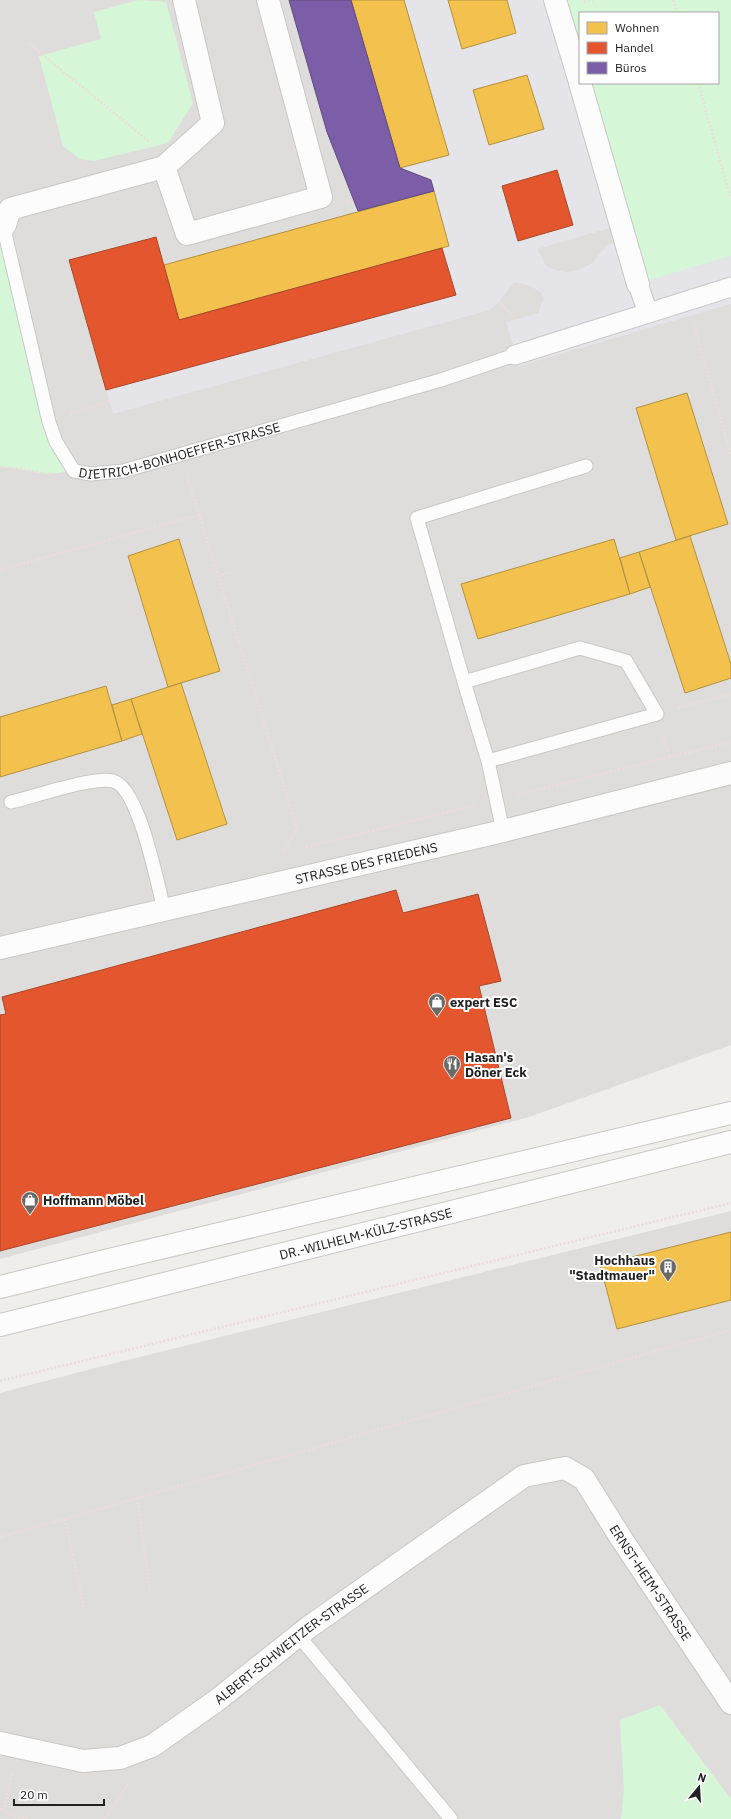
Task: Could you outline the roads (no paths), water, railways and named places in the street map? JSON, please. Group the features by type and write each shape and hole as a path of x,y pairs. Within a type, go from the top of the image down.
{"street":[{"name":"DIETRICH-BONHOEFFER-STRASSE","path":"5,225 10,209 168,164 213,123 184,0"},
{"path":"168,164 187,234 321,197 268,0"},
{"path":"556,0 579,79"},
{"path":"581,84 638,284 648,313"},
{"path":"515,355 648,313 689,309 731,287"},
{"name":"STRASSE DES FRIEDENS","path":"0,948 164,908 503,830 731,773"},
{"path":"0,1288 105,1261 731,1112"},
{"name":"DR.-WILHELM-KÜLZ-STRASSE","path":"0,1326 731,1142"},
{"name":"ALBERT-SCHWEITZER-STRASSE","path":"9,1745 83,1761 120,1758 152,1746 216,1701 298,1635 524,1476 565,1468"},
{"name":"ERNST-HEIM-STRASSE","path":"565,1468 584,1479 621,1538 731,1703"}],"lane":[{"name":"DIETRICH-BONHOEFFER-STRASSE","path":"5,225 6,238 49,422 56,442 74,471 92,474 115,473 441,380 515,355"},
{"path":"503,830 488,761 417,518 586,466"},
{"path":"464,682 580,648 626,662 657,714 488,761"},
{"path":"11,802 96,780 114,781 127,790 139,814 164,908"},
{"path":"298,1635 451,1819"}],"place":[{"name":"expert ESC","path":"437,1017"},
{"name":"Hasan's Döner Eck","path":"452,1079"},
{"name":"Hoffmann Möbel","path":"30,1215"},
{"name":"Hochhaus \"Stadtmauer\"","path":"668,1282"}]}
